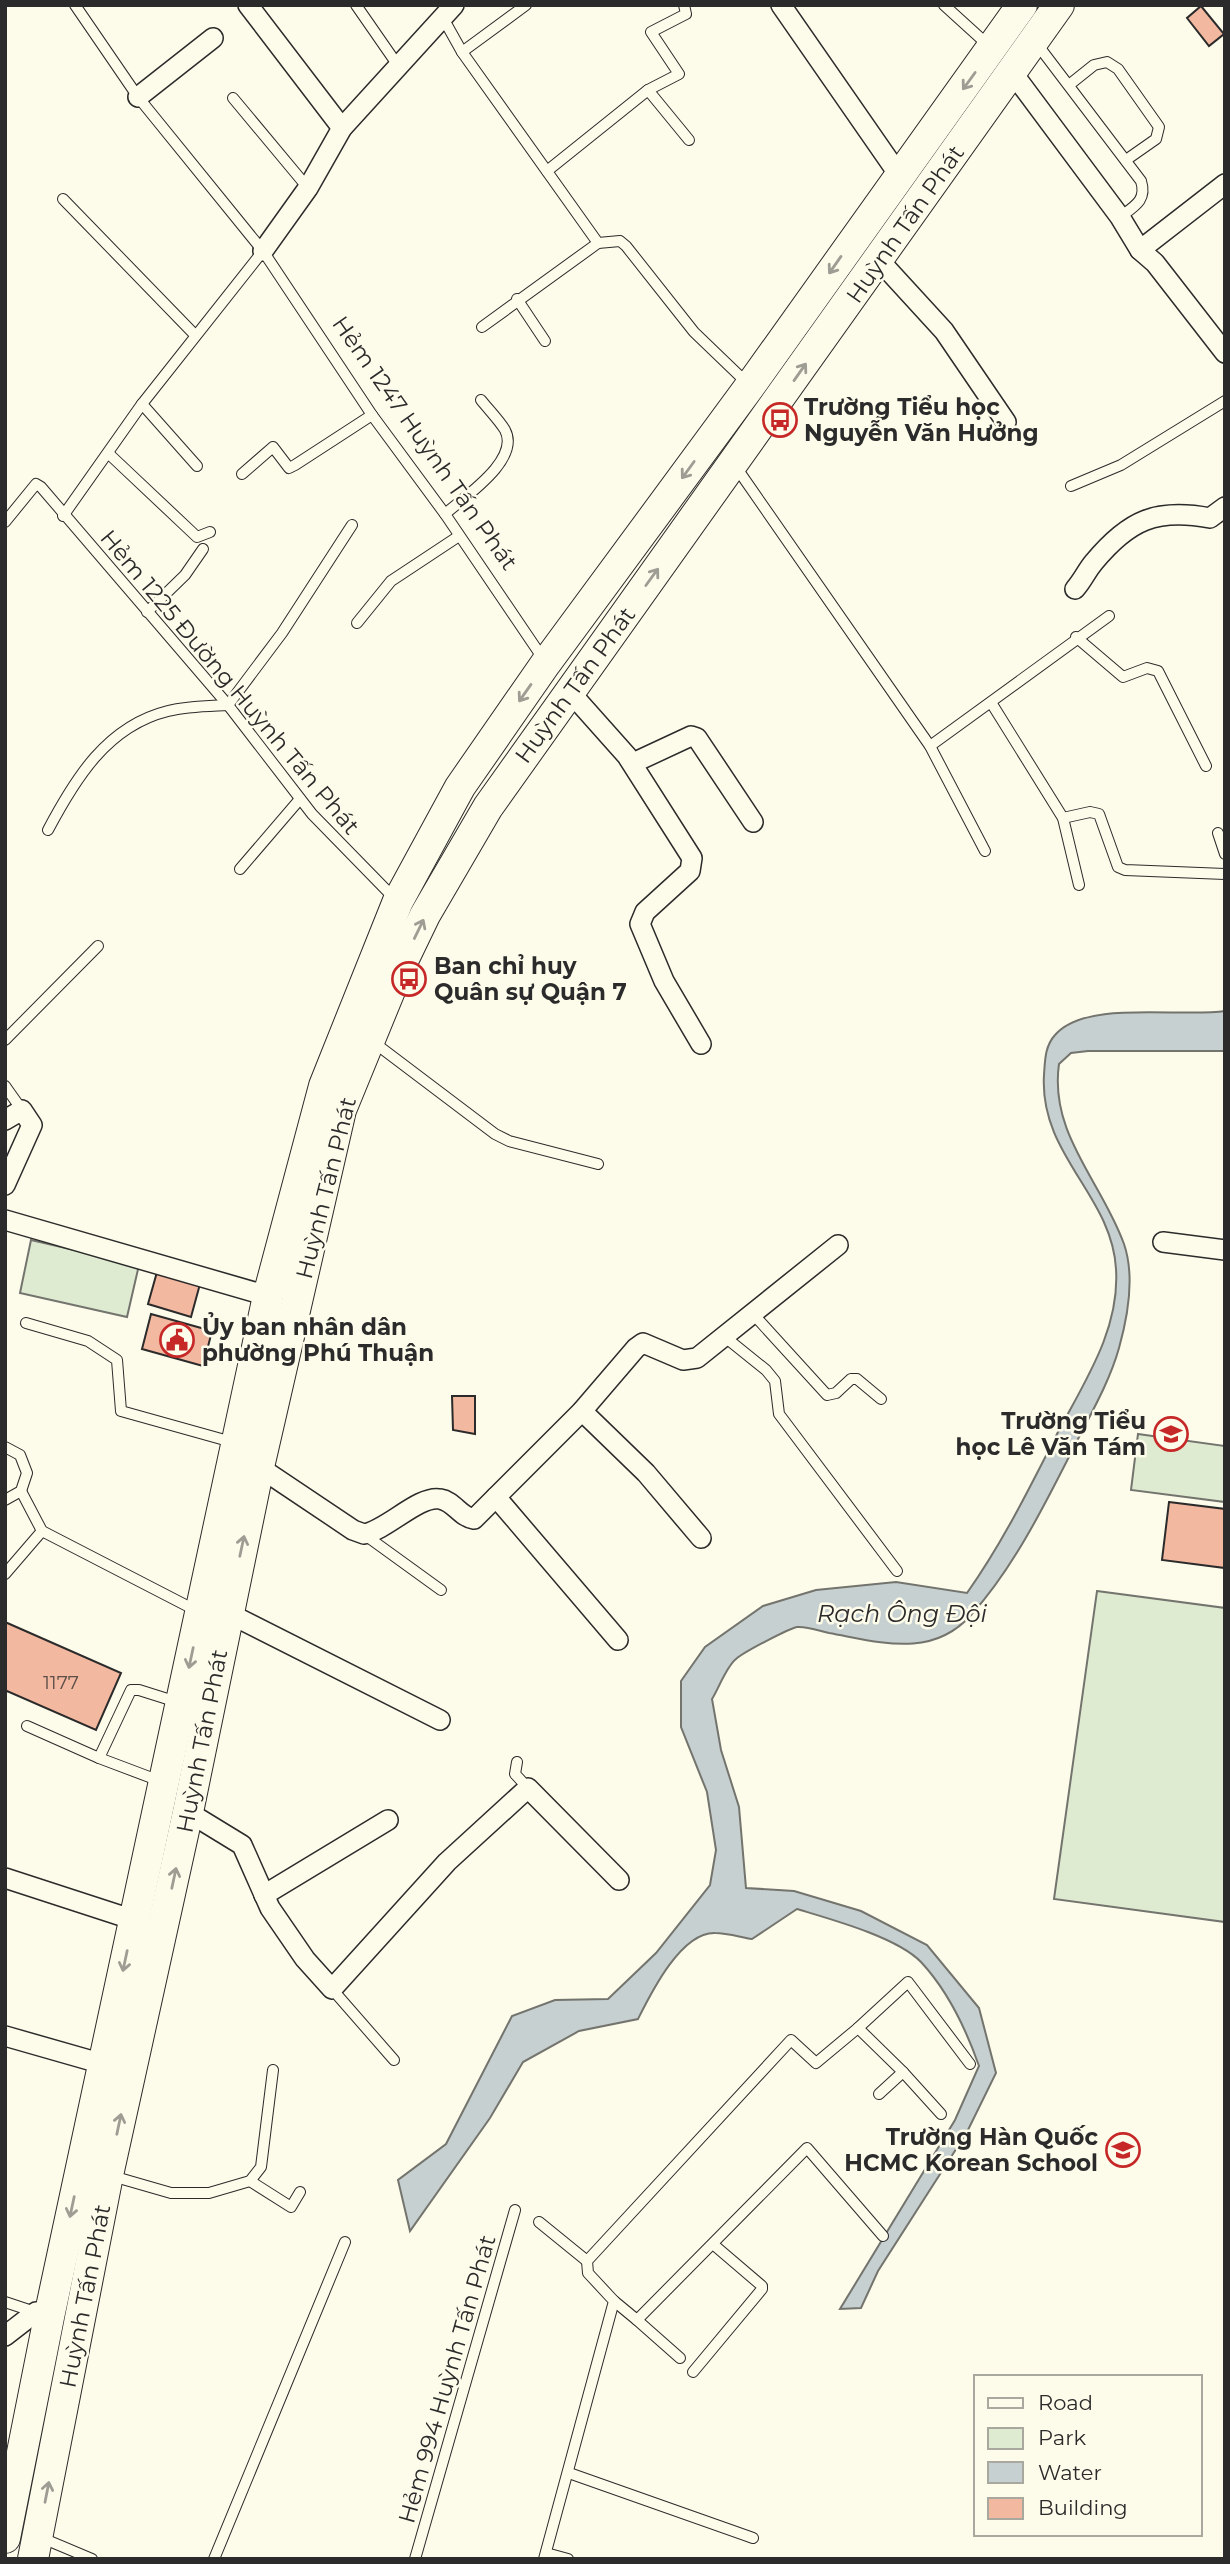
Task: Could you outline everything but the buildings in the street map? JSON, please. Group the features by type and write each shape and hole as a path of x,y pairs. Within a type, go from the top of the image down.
{"main road":[{"name":"Huỳnh Tấn Phát","path":"253,1453 268,1296 324,1087 398,901 460,787 546,663 709,443 1022,5"},
{"name":"Huỳnh Tấn Phát","path":"36,2547 108,2175 188,1812 214,1613 253,1453 297,1304 341,1110 398,971 432,903 488,807 1059,5"},
{"path":"992,49 1012,72"},
{"path":"709,443 733,463"},
{"path":"268,1296 297,1304"},
{"name":"Huỳnh Tấn Phát","path":"5,2538 43,2314 103,2064 181,1703 214,1613"},
{"path":"134,1920 163,1925"},
{"path":"43,2314 79,2325"}],"street":[{"path":"247,5 342,128"},
{"path":"780,5 899,175"},
{"path":"263,251 308,188 342,128 399,67 444,10"},
{"path":"138,97 213,38"},
{"path":"1012,72 1120,217 1140,250 1155,263 1225,353"},
{"path":"1140,250 1225,184"},
{"path":"879,260 944,331 1006,422"},
{"path":"1075,589 1093,563 1133,524 1151,518 1187,515 1210,518 1225,508"},
{"path":"570,692 633,763 692,858 690,871 645,912 640,924 664,981 701,1044"},
{"path":"633,763 691,736 697,738 753,822"},
{"path":"5,1120 22,1110 32,1125 5,1185"},
{"path":"5,1220 268,1296"},
{"path":"1163,1242 1225,1250"},
{"path":"253,1453 353,1530 364,1534 431,1499 449,1501 468,1518 474,1518 582,1411 643,1343 688,1361 754,1315 838,1245"},
{"path":"582,1411 646,1473 701,1538"},
{"path":"496,1497 618,1640"},
{"path":"214,1613 440,1720"},
{"path":"188,1812 242,1845 264,1895 305,1959 332,1989 447,1862 528,1788 619,1880"},
{"path":"264,1895 388,1820"},
{"path":"5,1878 134,1920"},
{"path":"5,2036 103,2064"},
{"path":"5,2336 43,2314"}],"lane":[{"name":"Hẻm 1247 Huỳnh Tấn Phát","path":"75,5 138,97 263,251 372,415 445,513 546,663"},
{"path":"356,5 399,67"},
{"path":"462,52 526,5"},
{"path":"944,5 992,49"},
{"path":"547,171 648,90 679,74 651,32 685,9"},
{"path":"444,10 462,52 598,243"},
{"path":"1034,40 1141,181 1145,192 1141,201 1120,217"},
{"path":"1069,85 1094,65 1107,62 1118,69 1159,127 1156,139 1126,160"},
{"path":"648,90 690,140"},
{"path":"233,98 308,188"},
{"path":"63,199 195,335"},
{"path":"482,327 517,299 598,243 620,241 694,332 750,386"},
{"path":"63,516 142,404 263,251"},
{"path":"517,299 545,341"},
{"path":"445,513 497,468 508,443 505,431 481,400"},
{"path":"1071,485 1121,465 1225,401"},
{"path":"142,404 197,466"},
{"path":"242,474 273,447 289,468 295,466 372,415"},
{"path":"109,454 197,537 210,532"},
{"path":"733,463 930,746 985,851"},
{"name":"Hẻm 1225 Đường Huỳnh Tấn Phát","path":"5,522 36,484 228,705 300,799 398,901"},
{"path":"48,830 71,787 104,746 164,711 228,705 282,633 352,525"},
{"path":"357,623 391,581 459,536"},
{"path":"147,612 185,575 203,550"},
{"path":"930,746 992,704 1076,637 1109,616"},
{"path":"1076,637 1123,677 1131,677 1147,668 1158,671 1206,766"},
{"path":"992,704 1063,818 1079,885"},
{"path":"240,869 300,799"},
{"path":"1063,818 1090,812 1099,814 1118,867 1125,870 1225,874"},
{"path":"1218,833 1225,854"},
{"path":"5,1040 98,946"},
{"path":"371,1039 495,1134 509,1141 598,1164"},
{"path":"5,1086 22,1110"},
{"path":"754,1315 827,1395 836,1393 851,1379 858,1379 881,1399"},
{"path":"26,1323 88,1341 117,1360 121,1411 253,1453"},
{"path":"725,1337 766,1370 775,1381 779,1414 897,1571"},
{"path":"5,1447 17,1451 26,1463 26,1483 20,1491 5,1500"},
{"path":"20,1491 42,1531 214,1613"},
{"path":"5,1574 42,1531"},
{"path":"364,1534 441,1590"},
{"path":"99,1758 131,1690 181,1703"},
{"path":"27,1726 164,1783"},
{"path":"517,1762 516,1774 528,1788"},
{"path":"587,2261 784,2044 791,2040 816,2063 908,1982 970,2064"},
{"path":"332,1989 394,2060"},
{"path":"858,2028 941,2114"},
{"path":"108,2175 171,2193 209,2193 250,2181 261,2167 273,2070"},
{"path":"879,2094 903,2072"},
{"path":"636,2320 714,2245 763,2189 807,2148 883,2236"},
{"path":"250,2181 291,2207 300,2192"},
{"name":"Hẻm 994 Huỳnh Tấn Phát","path":"415,2559 515,2210"},
{"path":"539,2222 587,2261 588,2273 614,2301 680,2358"},
{"path":"214,2559 345,2242"},
{"path":"693,2372 762,2289 762,2286 714,2245"},
{"path":"568,2559 545,2556 614,2301"},
{"path":"5,2302 43,2314"},
{"path":"569,2473 753,2538"},
{"path":"36,2547 92,2559"}],"green space":[{"path":"31,1240 139,1265 127,1317 20,1293"},
{"path":"1138,1434 1225,1446 1225,1502 1131,1490"},
{"path":"1097,1591 1225,1608 1225,1922 1054,1899"}],"water":[{"name":"Rạch Ông Đội","path":"1225,1011 1225,1051 1088,1051 1071,1053 1059,1064 1058,1089 1069,1135 1124,1244 1130,1283 1127,1309 1115,1360 1101,1395 1017,1553 987,1596 956,1629 940,1638 922,1642 886,1643 797,1627 756,1646 736,1659 712,1699 721,1750 739,1807 746,1888 794,1891 861,1911 927,1945 979,2008 996,2073 967,2132 878,2271 861,2308 840,2309 955,2120 979,2066 955,2011 940,1985 921,1962 880,1937 797,1909 752,1939 720,1933 702,1935 690,1942 669,1966 638,2019 579,2031 523,2062 490,2118 410,2231 398,2180 446,2144 512,2016 555,2000 608,1999 656,1953 710,1885 716,1850 707,1792 681,1727 681,1681 705,1647 763,1606 816,1590 896,1582 967,1593 1016,1514 1099,1354 1107,1333 1116,1291 1112,1243 1090,1196 1064,1152 1045,1103 1045,1064 1047,1049 1052,1039 1069,1024 1111,1013"}],"place":[{"name":"Trường Tiểu học Nguyễn Văn Hưởng","path":"780,420"},
{"name":"Ban chỉ huy Quân sự Quận 7","path":"409,979"},
{"name":"Ủy ban nhân dân phường Phú Thuận","path":"177,1340"},
{"name":"Trường Tiểu học Lê Văn Tám","path":"1171,1434"},
{"name":"Trường Hàn Quốc HCMC Korean School","path":"1123,2150"}]}
